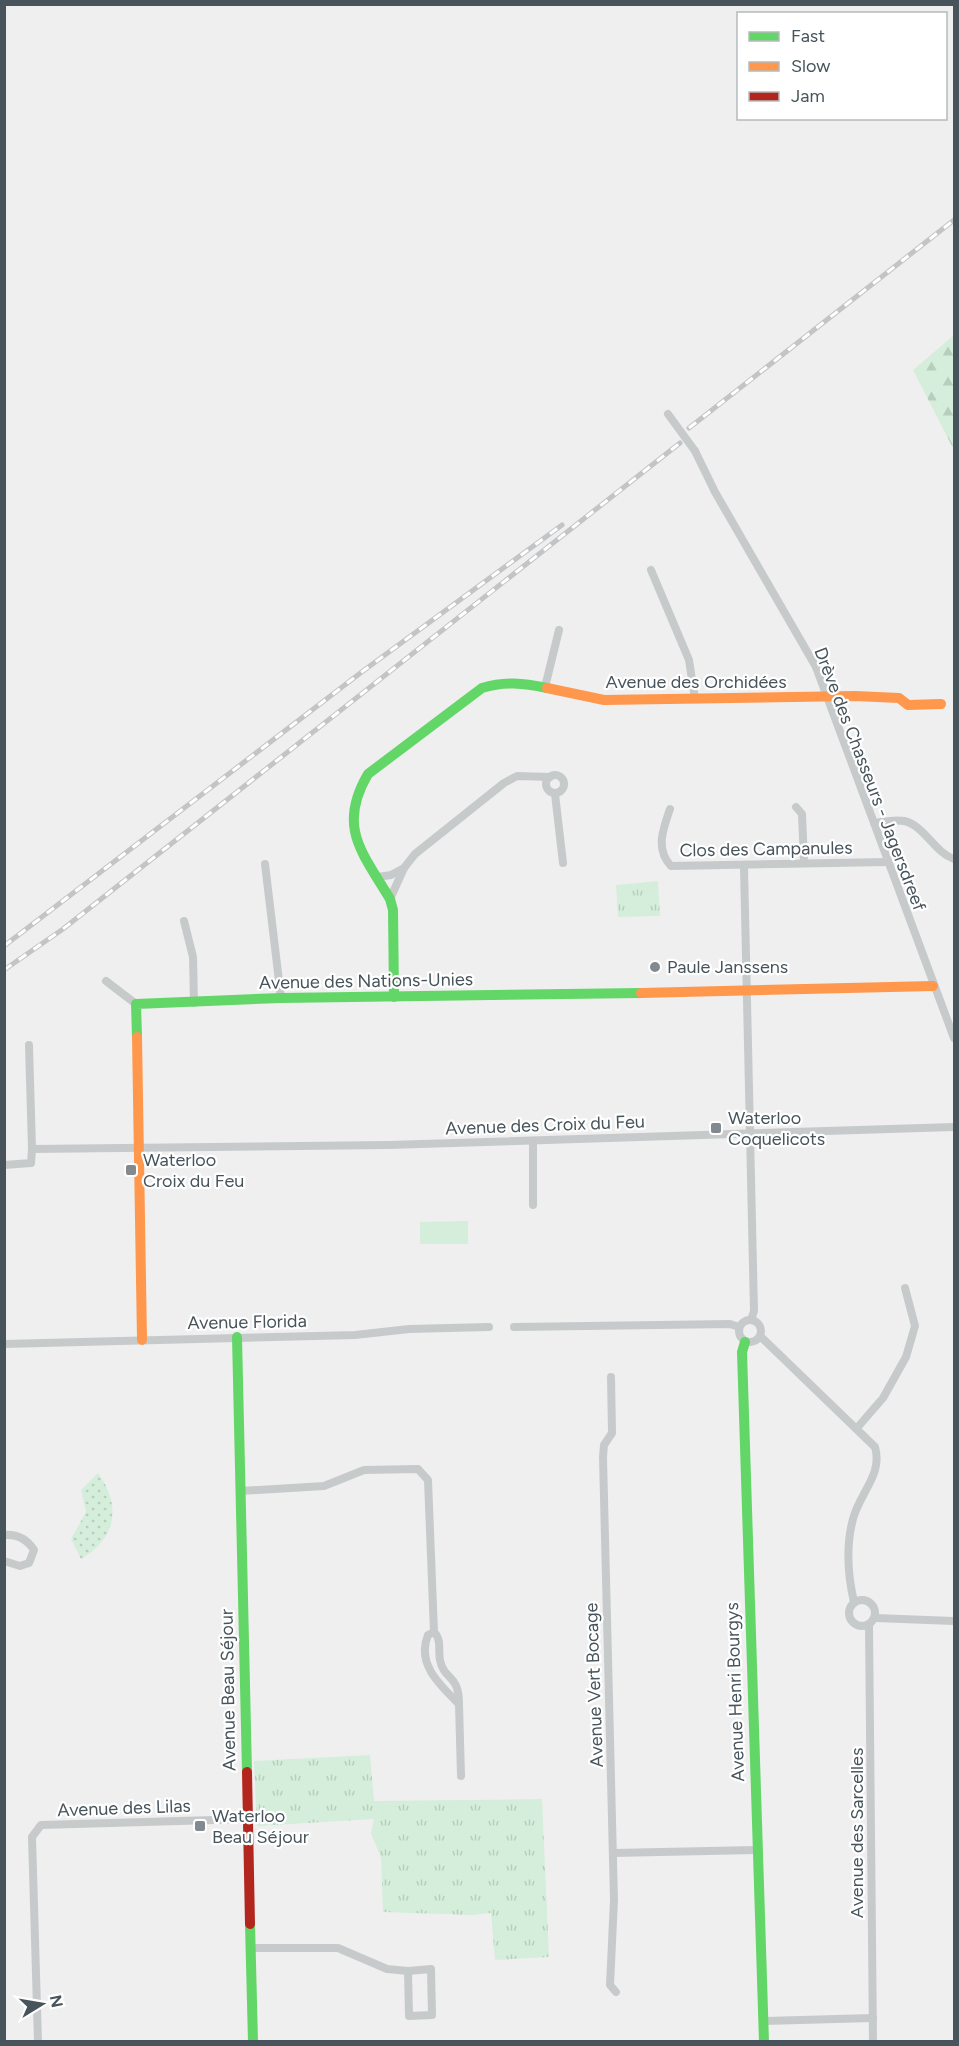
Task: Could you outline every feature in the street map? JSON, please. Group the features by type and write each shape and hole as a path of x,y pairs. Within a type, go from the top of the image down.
{"street":[{"name":"Drève des Chasseurs - Jagersdreef","path":"668,414 695,451 715,492 816,667 954,1038"},
{"path":"651,570 689,660 695,699"},
{"path":"545,687 559,630"},
{"name":"Avenue des Orchidées","path":"394,997 393,910 390,899 352,830 352,806 358,787 368,774 482,687 520,682 604,700 826,697 899,698 908,705 941,704"},
{"path":"390,899 404,867 415,854 504,783 517,776 550,777 555,775 561,778 564,784 562,790 555,794"},
{"path":"550,777 546,787 555,794 563,863"},
{"path":"796,807 802,814 804,863"},
{"name":"Clos des Campanules","path":"670,809 661,834 661,847 671,866 744,867 804,863 887,862"},
{"path":"874,823 904,821 945,856 954,859"},
{"path":"265,864 281,998"},
{"path":"378,877 391,875 404,867"},
{"path":"514,1327 730,1324 739,1327 751,1320 754,1311 744,867"},
{"path":"184,921 193,957 194,1003"},
{"path":"106,981 135,1004 136,1147 142,1340"},
{"name":"Avenue des Nations-Unies","path":"135,1004 281,998 747,992 933,986"},
{"path":"4,1165 31,1163 29,1045"},
{"name":"Avenue des Croix du Feu","path":"32,1149 533,1141 954,1127"},
{"path":"533,1141 533,1205"},
{"path":"857,1428 883,1398 906,1357 915,1326 905,1288"},
{"path":"751,1320 759,1326 760,1336 875,1447 879,1459 877,1470 861,1495 852,1520 848,1544 854,1602 849,1616 853,1623 859,1626 869,1625 875,1618 873,1604 862,1599 854,1602"},
{"name":"Avenue Florida","path":"4,1344 489,1327"},
{"path":"739,1327 740,1338 745,1342 751,1343 760,1336"},
{"name":"Avenue Beau Séjour","path":"237,1337 253,2042"},
{"name":"Avenue Henri Bourgys","path":"745,1342 742,1352 756,1850 764,2042"},
{"name":"Avenue Vert Bocage","path":"611,1377 612,1433 604,1446 603,1457 614,1853 610,1985 616,1992"},
{"path":"240,1491 324,1486 364,1470 418,1469 425,1473 428,1480 434,1632 439,1640 441,1664 457,1685 460,1776"},
{"path":"4,1535 12,1535 28,1541 34,1550 29,1563 20,1566 4,1561"},
{"path":"875,1618 954,1621"},
{"name":"Avenue des Sarcelles","path":"869,1625 873,2042"},
{"path":"434,1632 428,1635 426,1641 430,1672 459,1704"},
{"path":"430,1672 441,1664"},
{"name":"Avenue des Lilas","path":"38,2042 32,1837 41,1825 248,1819"},
{"path":"614,1853 756,1850"},
{"path":"251,1948 338,1948 387,1969 408,1971 431,1969 432,2015 409,2016 408,1971"},
{"path":"764,2022 873,2018"}],"green space":[{"path":"954,335 954,450 913,370"},
{"path":"658,881 660,916 618,917 616,885"},
{"path":"468,1221 468,1244 420,1244 420,1222"},
{"path":"98,1473 106,1485 110,1498 112,1521 102,1542 81,1559 71,1539 86,1512 81,1490"},
{"path":"370,1755 374,1801 542,1799 549,1957 495,1960 491,1913 472,1915 383,1912 381,1858 371,1833 374,1819 257,1826 254,1761"}],"railway":[{"path":"689,428 954,220"},
{"path":"4,970 63,929 680,443"},
{"path":"4,946 363,671 562,525"}],"traffic: fast":[{"path":"394,997 393,910 390,899 363,853 354,824 354,809 368,774 482,688 498,684 547,688"},
{"path":"137,1037 136,1004 281,998 641,993"},
{"path":"237,1337 247,1772"},
{"path":"745,1342 742,1352 764,2042"},
{"path":"250,1924 253,2042"}],"traffic: slow":[{"path":"547,688 604,700 855,696 899,698 908,705 941,704"},
{"path":"641,993 933,986"},
{"path":"137,1037 142,1340"}],"traffic: jam":[{"path":"247,1772 250,1924"}],"place":[{"name":"Paule Janssens","path":"655,967"},
{"name":"Waterloo Coquelicots","path":"716,1128"},
{"name":"Waterloo Croix du Feu","path":"131,1170"},
{"name":"Waterloo Beau Séjour","path":"200,1826"}]}
